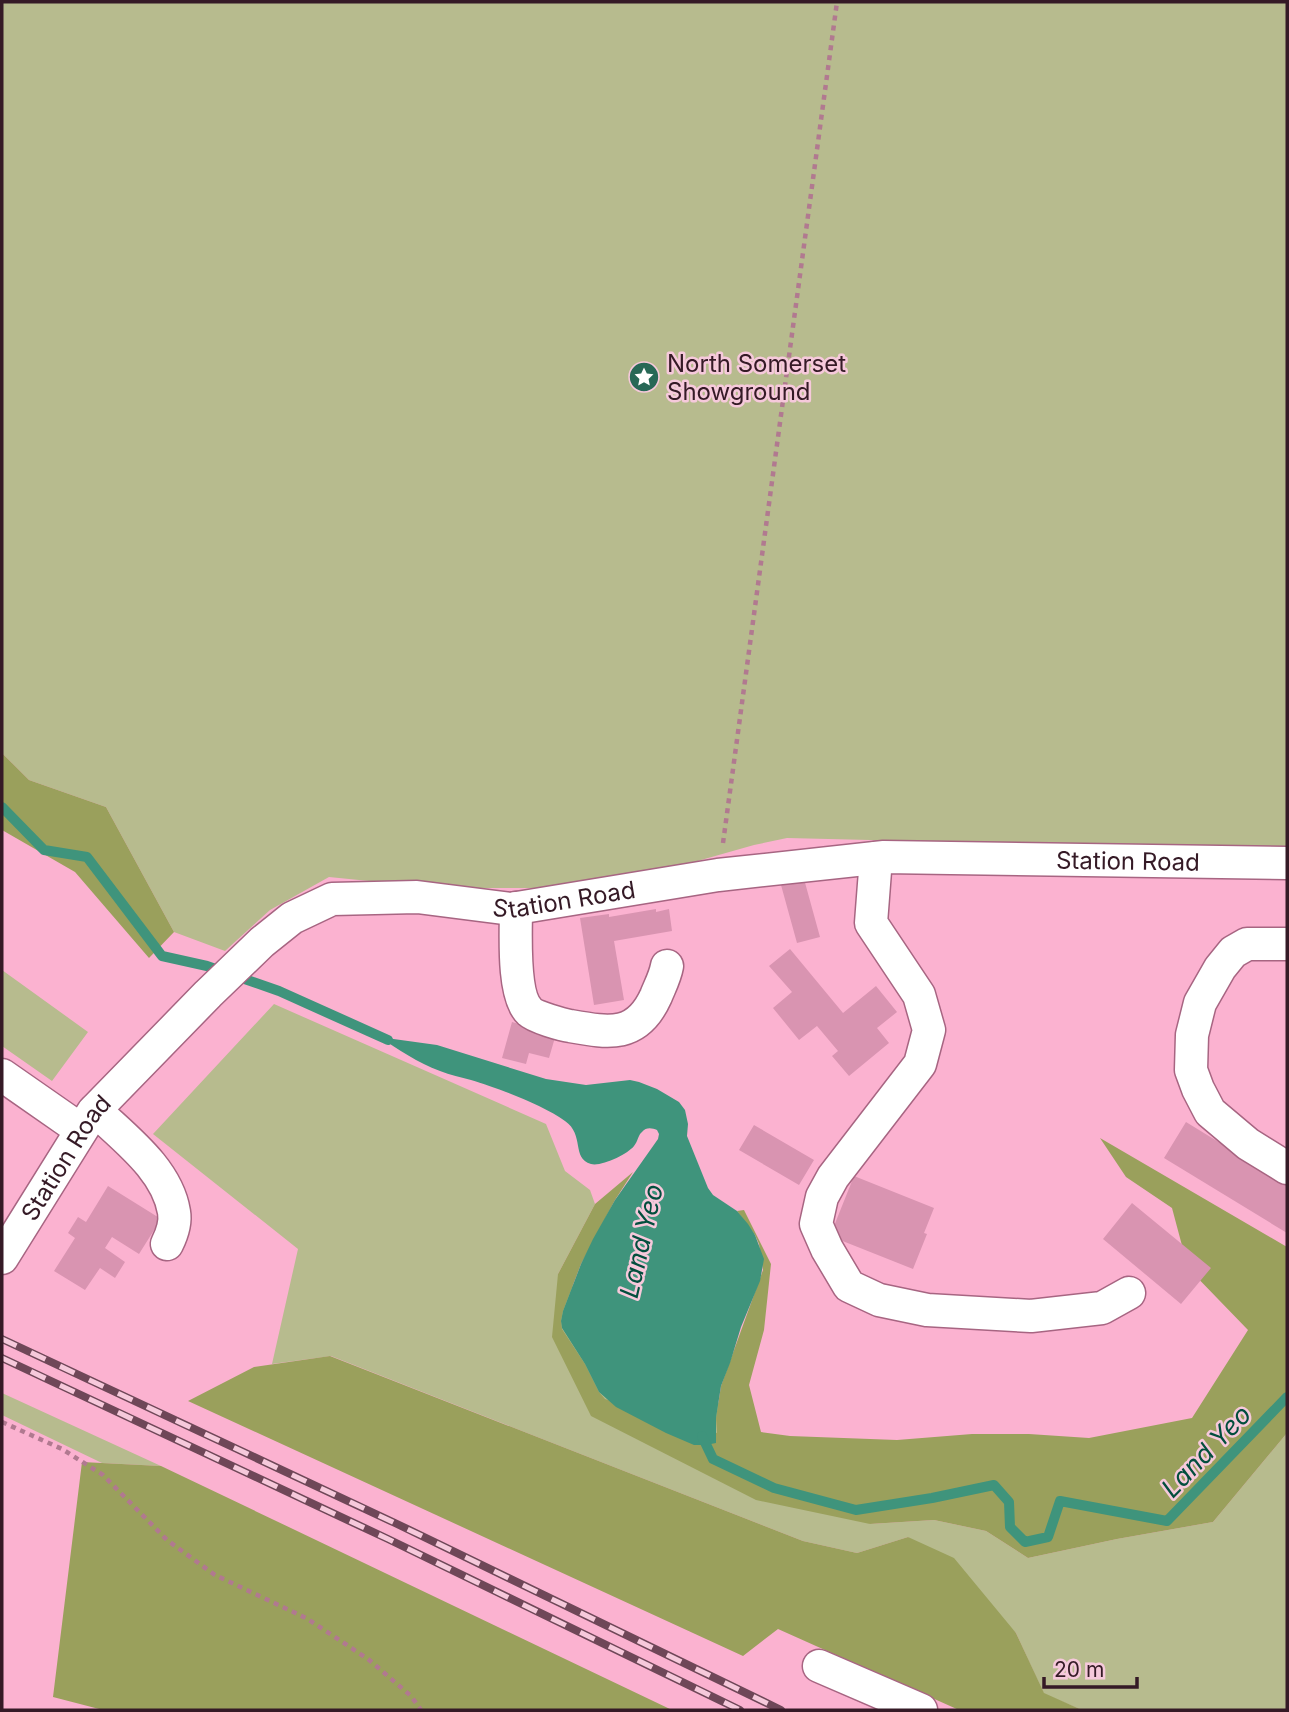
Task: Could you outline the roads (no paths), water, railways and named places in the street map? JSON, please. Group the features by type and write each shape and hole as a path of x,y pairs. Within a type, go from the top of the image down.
{"street":[{"name":"Station Road","path":"2,1258 88,1120 208,994 262,942 292,918 332,899 417,897 511,909 718,875 876,858 1287,863"},
{"path":"876,858 872,923 919,995 929,1030 920,1064 833,1177 822,1197 816,1224 827,1249 849,1286 879,1300 927,1310 1031,1316 1102,1308 1129,1293"},
{"path":"516,908 517,978 522,997 530,1012 551,1021 590,1030 617,1032 637,1024 652,1006 666,975 667,966"},
{"path":"1287,944 1247,944 1233,952 1220,968 1200,1003 1192,1035 1191,1070 1210,1112 1248,1144 1287,1168"},
{"path":"2,1075 134,1147 162,1180 174,1213 174,1224 167,1244"},
{"path":"819,1665 921,1710"}],"water":[{"path":"379,1037 437,1045 546,1079 586,1085 630,1080 657,1089 679,1102 685,1110 687,1136 708,1188 713,1195 737,1211 748,1224 764,1259 760,1281 721,1386 716,1418 716,1443 694,1445 616,1407 599,1392 562,1328 563,1311 581,1264 615,1200 658,1139 657,1130 644,1130 634,1146 620,1156 601,1164 591,1164 581,1157 571,1127 556,1115 507,1092 432,1068"}],"waterway":[{"name":"Land Yeo","path":"2,807 44,850 87,857 162,956 207,966 279,991 388,1040"},
{"name":"Land Yeo","path":"702,1436 713,1459 774,1488 856,1510 994,1485 1009,1502 1010,1527 1025,1542 1048,1537 1060,1501 1167,1521 1287,1397"}],"railway":[{"path":"2,1339 395,1523 781,1710"},
{"path":"2,1358 388,1539 740,1710"}],"place":[{"name":"North Somerset Showground","path":"644,377"}]}
